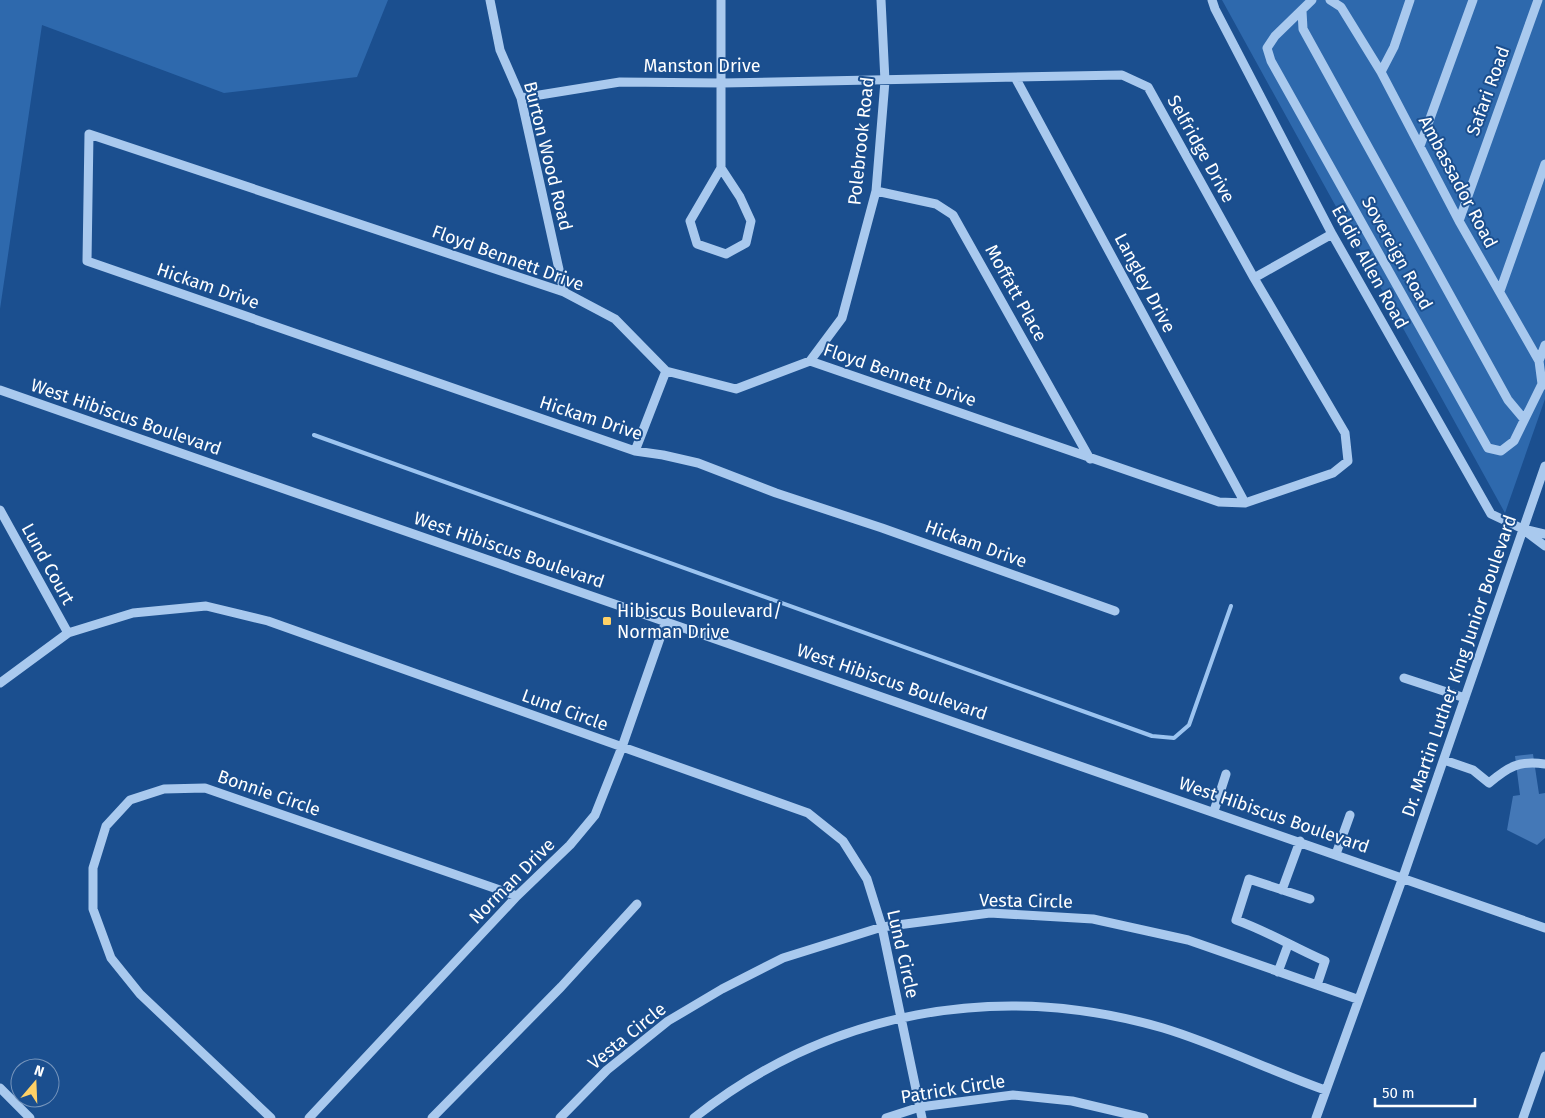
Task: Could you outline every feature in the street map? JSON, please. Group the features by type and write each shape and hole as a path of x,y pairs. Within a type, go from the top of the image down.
{"street":[{"name":"Burton Wood Road","path":"490,0 500,50 521,98 564,292"},
{"path":"721,0 721,168 690,221 698,244 726,254 746,243 751,221 740,197 721,168"},
{"name":"Polebrook Road","path":"810,361 842,318 876,191 885,81 881,0"},
{"name":"Eddie Allen Road","path":"1212,0 1332,234 1491,514 1523,529"},
{"name":"Sovereign Road","path":"1312,0 1302,12 1275,36 1267,48 1271,61 1488,448 1501,451 1514,441 1543,384"},
{"name":"Ambassador Road","path":"1330,0 1341,6 1380,72 1458,221 1500,291 1539,362 1543,384"},
{"path":"1380,72 1394,47 1410,0"},
{"path":"1420,146 1473,0"},
{"name":"Safari Road","path":"1458,221 1538,0"},
{"path":"1302,12 1303,29 1508,400 1524,420"},
{"name":"Selfridge Drive","path":"885,81 1122,75 1148,87 1254,278 1345,433 1348,461"},
{"name":"Langley Drive","path":"1016,79 1245,503"},
{"name":"Manston Drive","path":"521,98 620,82 885,81"},
{"name":"Floyd Bennett Drive","path":"89,134 564,292 615,319 666,371 736,389 810,361 1219,502 1245,503 1333,473 1348,461"},
{"name":"Hickam Drive","path":"89,134 87,261 635,451 698,463 776,493 882,528 1115,611"},
{"path":"1500,291 1545,164"},
{"name":"Moffatt Place","path":"876,191 936,204 953,215 1090,459"},
{"path":"1254,278 1332,234"},
{"path":"1539,362 1545,344"},
{"path":"635,451 666,371"},
{"name":"West Hibiscus Boulevard","path":"0,390 1544,925"},
{"name":"Dr. Martin Luther King Junior Boulevard","path":"1316,1118 1357,999 1403,877 1545,466"},
{"name":"Lund Court","path":"0,510 68,633"},
{"path":"1523,529 1545,534"},
{"path":"1523,529 1545,546"},
{"name":"Lund Circle","path":"0,682 68,633 133,613 206,606 268,621 808,813 843,841 867,879 882,927 922,1118"},
{"name":"Norman Drive","path":"309,1118 517,896 570,846 595,814 622,747 666,621"},
{"path":"1404,678 1465,698"},
{"path":"1444,760 1473,770 1489,783 1507,768 1529,761 1545,764"},
{"path":"1214,811 1226,774"},
{"name":"Bonnie Circle","path":"271,1118 140,994 111,958 94,909 93,868 106,826 130,800 164,788 205,788 517,896"},
{"path":"1336,854 1350,815"},
{"path":"1282,890 1300,841"},
{"path":"1310,899 1249,879 1236,920 1262,929 1288,945 1325,962 1317,986"},
{"path":"432,1118 561,987 638,904"},
{"name":"Vesta Circle","path":"560,1118 606,1070 668,1021 722,989 783,958 882,927 990,913 1093,919 1188,940 1357,999"},
{"path":"1278,972 1288,945"},
{"path":"694,1118 752,1077 799,1052 844,1033 937,1012 998,1006 1052,1007 1161,1028 1204,1041 1325,1090"},
{"path":"1523,1118 1545,1056"},
{"path":"0,1088 30,1118"},
{"name":"Patrick Circle","path":"886,1118 920,1107 1013,1095 1072,1101 1144,1118"}],"shaded area":[{"path":"0,0 388,0 357,77 224,93 42,25 0,309"},
{"path":"1222,0 1545,0 1545,399 1505,513"}],"building":[{"path":"1533,754 1539,794 1545,793 1545,838 1537,845 1507,830 1513,796 1520,795 1515,756"}],"waterway":[{"path":"314,435 1152,736 1174,738 1189,725 1231,606"}],"place":[{"name":"Hibiscus Boulevard/ Norman Drive","path":"607,621"}]}
